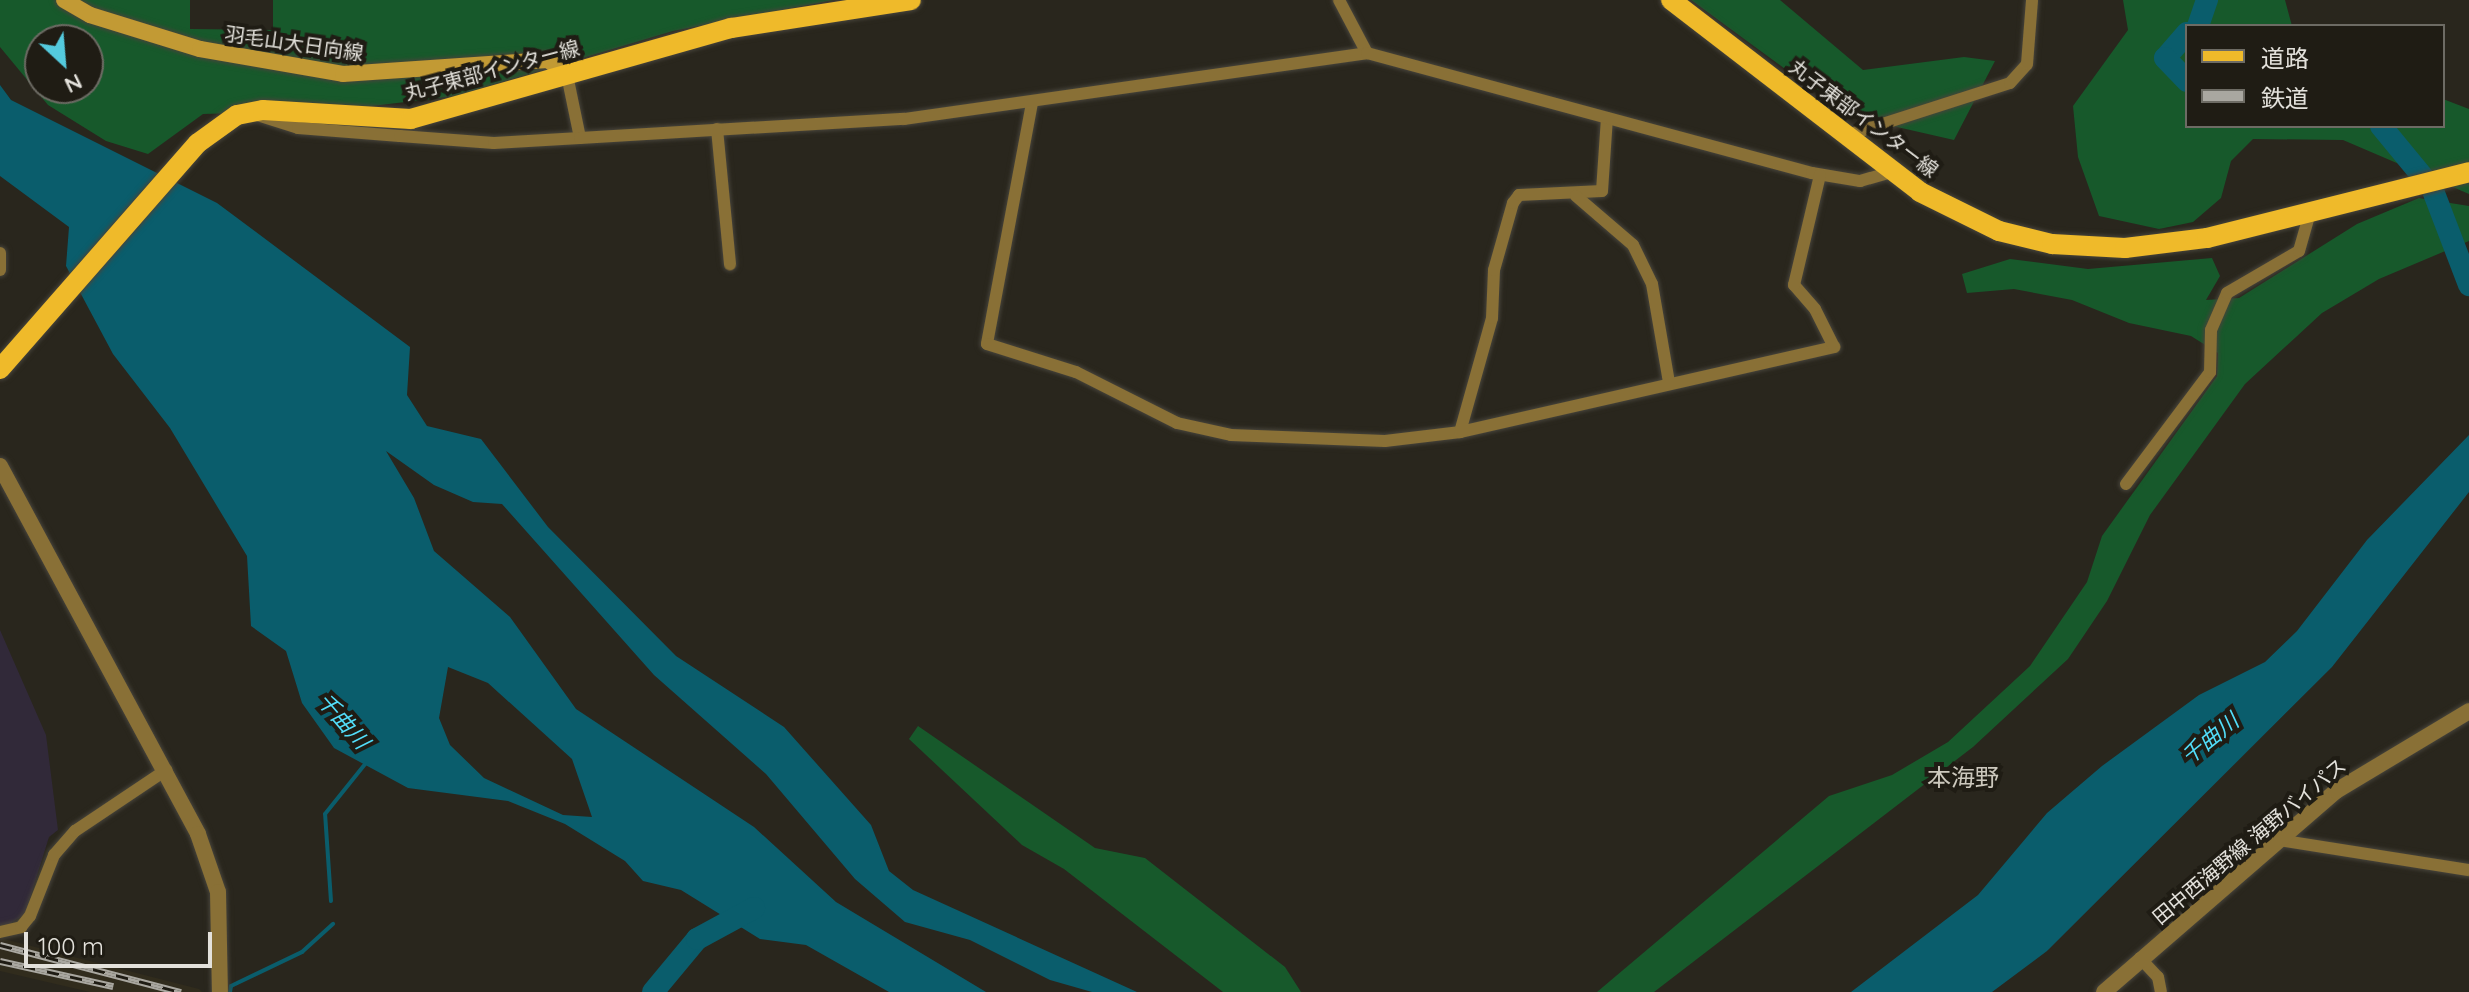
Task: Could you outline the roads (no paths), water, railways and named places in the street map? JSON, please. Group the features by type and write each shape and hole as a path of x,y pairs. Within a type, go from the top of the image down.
{"main road":[{"name":"羽毛山大日向線","path":"64,0 90,15 200,49 343,74 548,60 567,75"},
{"name":"丸子東部インター線","path":"0,369 62,303 179,163 214,127 249,112 411,119 772,19 911,0"},
{"name":"丸子東部インター線","path":"1671,0 1891,172 1999,231 2080,248 2185,241 2309,215 2469,172"}],"street":[{"path":"1339,0 1367,53"},
{"path":"1845,136 2010,83 2027,64 2032,0"},
{"path":"249,112 313,130 494,143 904,119 1367,53 1820,175 1860,181 1891,172"},
{"path":"567,75 580,138"},
{"path":"1032,103 987,344 1076,372 1177,423 1231,435 1385,441 1460,432 1669,382 1834,347 1815,309 1794,285 1820,175"},
{"path":"1460,432 1492,318 1494,270 1513,203 1519,195 1576,196 1602,191 1607,118"},
{"path":"717,129 730,264"},
{"path":"1576,196 1633,245 1652,284 1669,382"},
{"path":"2126,484 2210,372 2211,330 2227,293 2299,251 2309,215"},
{"path":"0,253 0,270"},
{"path":"0,466 5,485 166,770 198,834 218,892 220,992"},
{"name":"田中西海野線 海野バイパス","path":"2104,992 2140,958 2355,777 2469,711"},
{"path":"0,932 21,927 30,916 54,855 75,831 166,770"},
{"path":"2279,840 2469,870"},
{"path":"2140,958 2158,977 2161,992"}],"water":[{"name":"千曲川","path":"0,85 11,100 217,203 410,347 407,395 427,426 481,439 548,527 676,656 784,727 871,825 889,871 913,890 1137,992 1092,992 1050,980 970,940 905,922 855,879 766,774 654,675 502,504 473,502 434,485 386,451 414,498 434,551 510,617 576,709 754,827 836,902 986,992 889,992 806,945 760,939 681,890 643,881 625,861 565,824 508,801 408,788 334,748 302,703 286,651 251,626 247,556 170,428 113,354 66,266 69,227 0,176","holes":["448,667 488,683 572,759 592,817 563,815 484,778 450,745 439,718"]},
{"name":"千曲川","path":"2469,435 2469,492 2332,667 2047,951 1992,992 1851,992 1978,895 2047,813 2102,766 2199,695 2265,662 2297,631 2367,540"}],"waterway":[{"path":"2199,24 2207,0"},
{"path":"2185,35 2165,58 2185,79"},
{"path":"2383,128 2432,188 2469,285"},
{"path":"331,901 325,814 366,763"},
{"path":"653,992 697,939 754,908"},
{"path":"230,992 231,986 302,952 333,924"}],"railway":[{"path":"0,945 181,992"},
{"path":"0,961 113,986"}],"district":[{"name":"本海野","path":"1963,778"}]}
